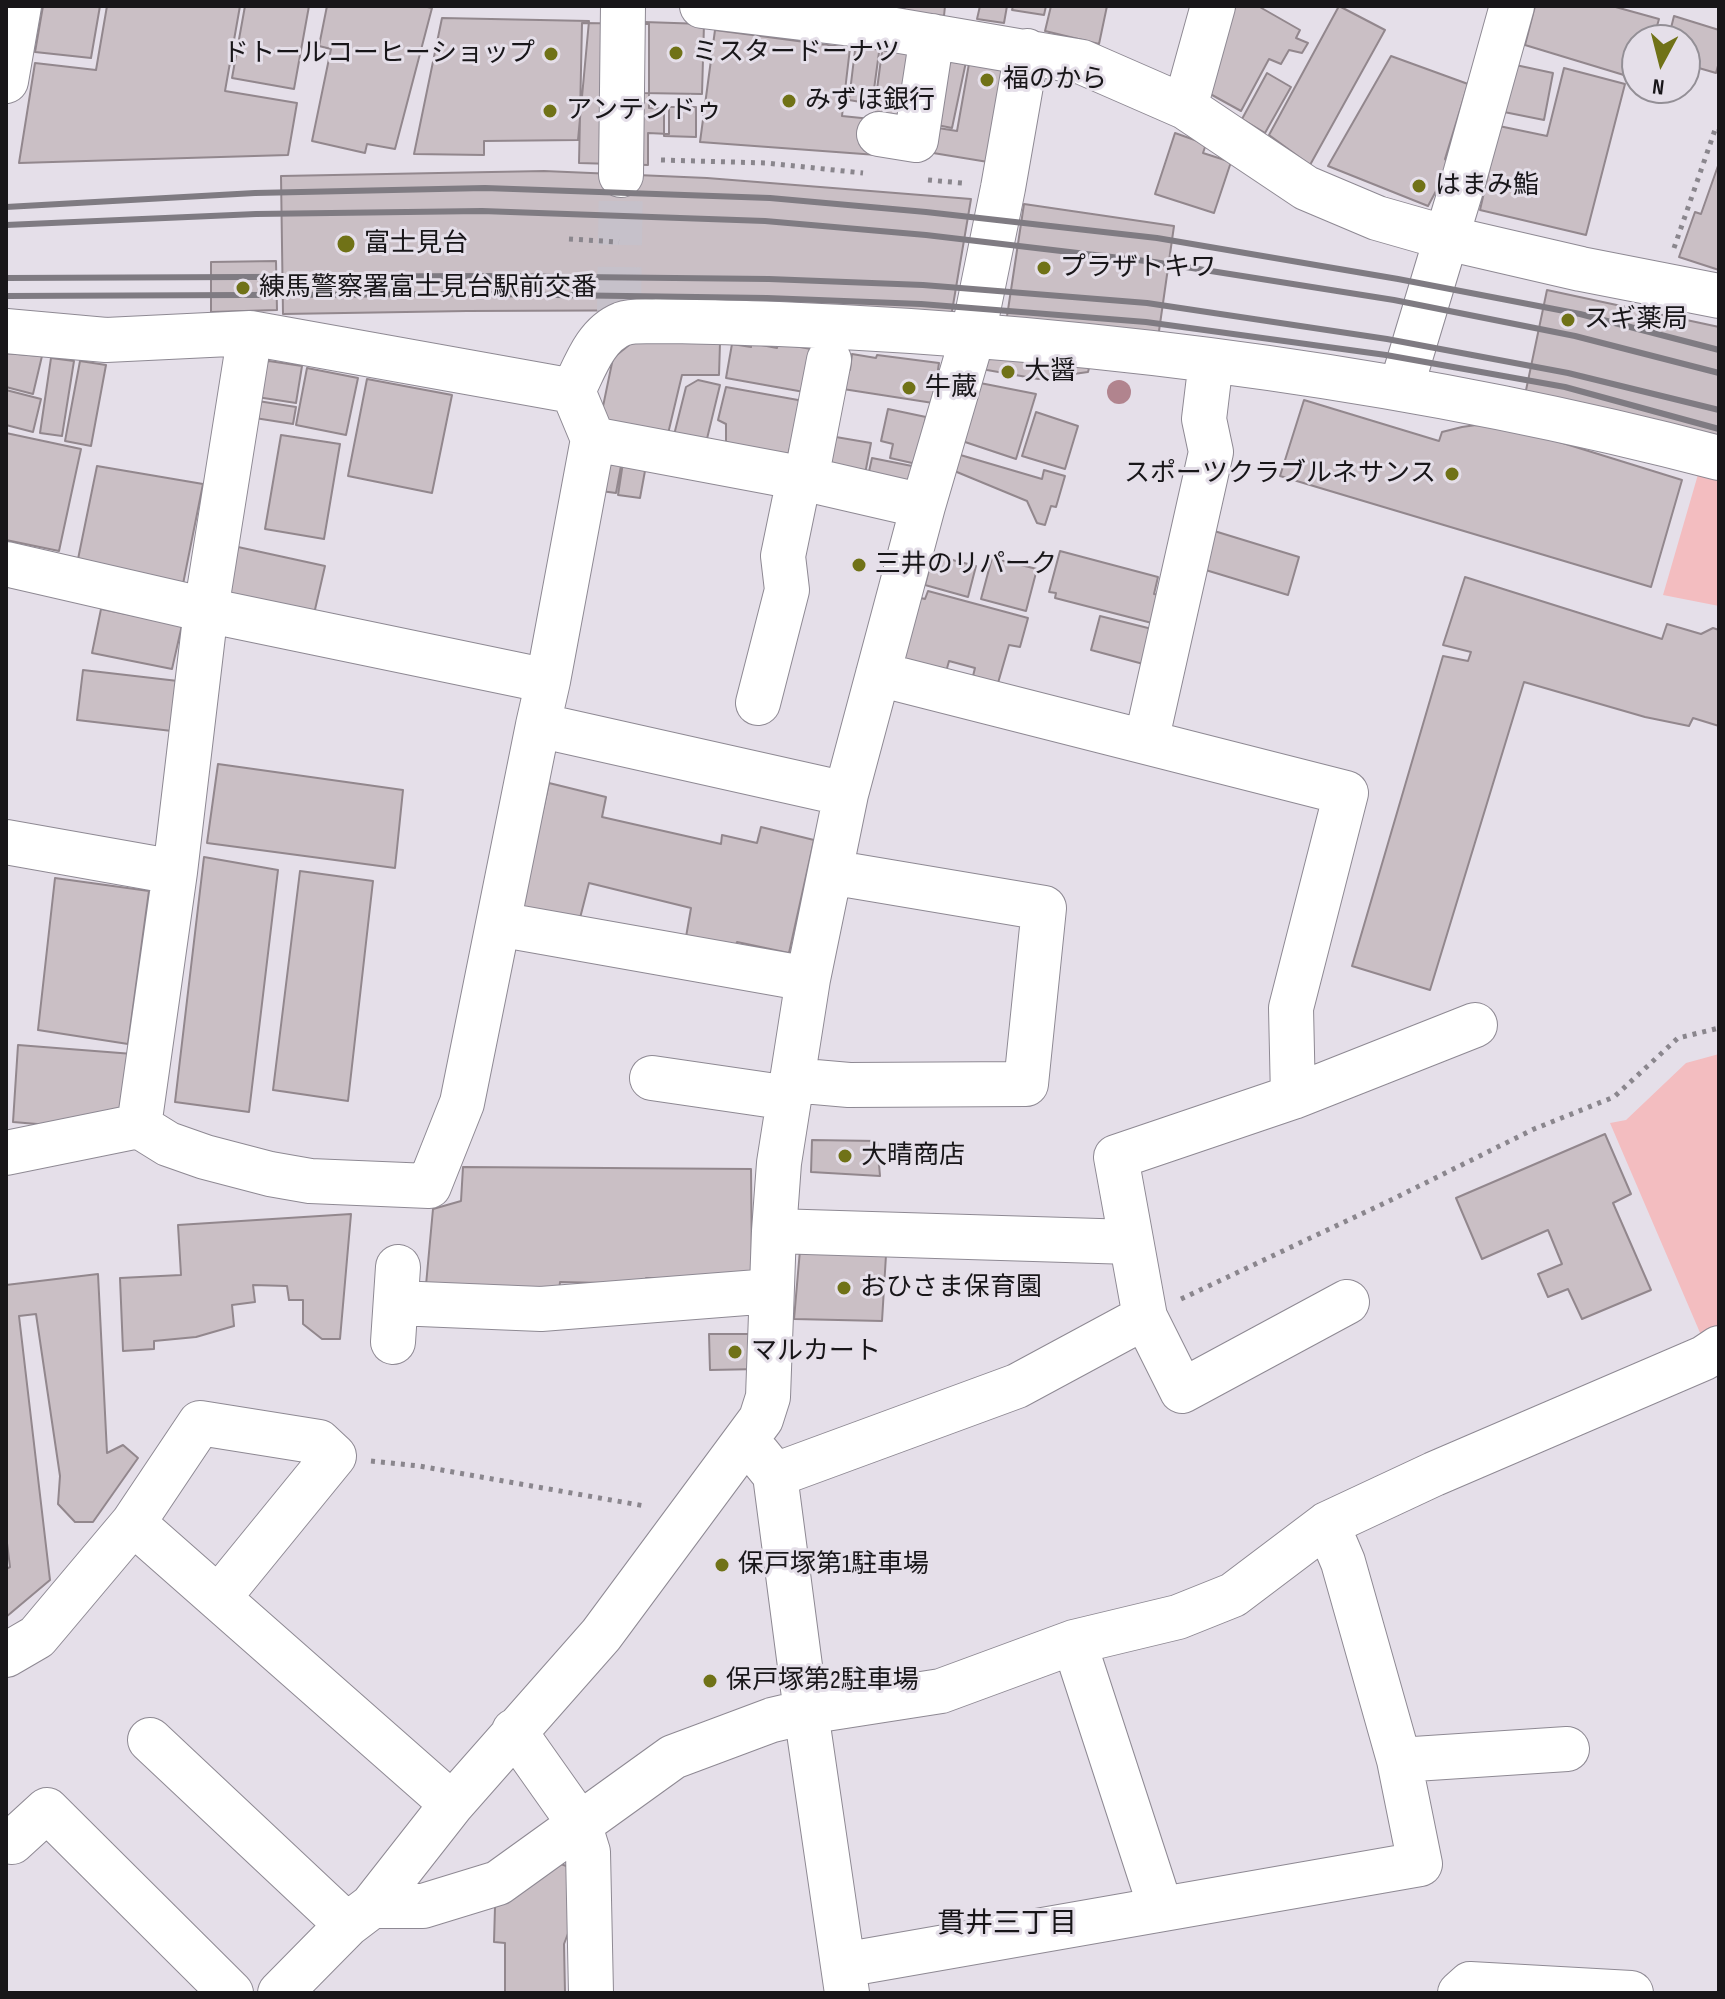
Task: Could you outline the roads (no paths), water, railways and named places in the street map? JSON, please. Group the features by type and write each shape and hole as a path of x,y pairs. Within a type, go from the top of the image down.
{"street":[{"path":"6,81 19,6"},
{"path":"621,167 623,6"},
{"path":"702,6 877,16 932,36 1082,62 1185,107 1306,188 1377,218 1447,238 1581,269 1719,296"},
{"path":"1185,107 1213,6"},
{"path":"1401,388 1512,6"},
{"path":"875,154 916,140 932,36"},
{"path":"286,1990 359,1916 514,1731 601,1635 761,1419 768,1397 779,1163 808,979 846,794 923,506 973,335 1027,51"},
{"path":"6,1153 139,1126 168,1144 270,1174 310,1181 429,1186 462,1103 548,681 593,439 573,391 598,342 621,324 699,321 973,335 1211,361 1401,388 1637,437 1719,458"},
{"path":"6,331 106,340 250,333 573,391"},
{"path":"139,1126 175,872 206,610 250,333"},
{"path":"758,703 787,590 783,556 796,493 806,479 829,360"},
{"path":"1146,742 1211,452 1204,419 1211,361"},
{"path":"593,439 806,479 923,506"},
{"path":"6,564 206,610 548,681"},
{"path":"878,674 1346,793 1291,1008 1293,1097"},
{"path":"538,725 846,794"},
{"path":"6,842 175,872"},
{"path":"652,1078 791,1089 849,1085 1026,1084 1044,908 830,872"},
{"path":"498,924 808,979"},
{"path":"1347,1302 1182,1391 1145,1317 1116,1157 1293,1097 1475,1025"},
{"path":"774,1231 1131,1242"},
{"path":"396,1304 541,1309 771,1291"},
{"path":"775,1475 1017,1386 1145,1317"},
{"path":"150,1740 359,1916 423,1906 498,1883 673,1757 772,1720 941,1691 1074,1642 1178,1617 1233,1595 1327,1524 1434,1474 1704,1358 1719,1348"},
{"path":"6,1655 37,1637 133,1523 200,1423 319,1442 334,1456 219,1597"},
{"path":"746,1440 775,1475 845,1979 1161,1909 1420,1864 1399,1760 1343,1562 1327,1524"},
{"path":"133,1523 452,1804"},
{"path":"1074,1642 1161,1909"},
{"path":"514,1731 579,1823 588,1852 591,1993"},
{"path":"1399,1760 1567,1749"},
{"path":"12,1842 47,1810 231,1993"},
{"path":"1460,1993 1470,1984 1631,1993"}],"tunnel":[{"path":"619,311 621,175"}],"railway":[{"path":"6,207 255,193 485,188 770,198 1157,238 1580,314 1719,350"},
{"path":"6,225 256,214 482,211 765,221 926,235 1154,262 1394,300 1575,336 1719,373"},
{"path":"6,278 485,276 769,279 923,285 1147,303 1387,339 1568,373 1719,410"},
{"path":"6,296 484,294 767,298 921,304 1146,322 1386,355 1565,387 1719,429"}],"place":[{"name":"ミスタードーナツ","path":"676,53"},
{"name":"ドトールコーヒーショップ","path":"551,54"},
{"name":"福のから","path":"987,80"},
{"name":"みずほ銀行","path":"789,101"},
{"name":"アンテンドゥ","path":"550,111"},
{"name":"はまみ鮨","path":"1419,186"},
{"name":"富士見台","path":"346,244"},
{"name":"プラザトキワ","path":"1044,268"},
{"name":"練馬警察署富士見台駅前交番","path":"243,288"},
{"name":"スギ薬局","path":"1568,320"},
{"name":"大醤","path":"1008,372"},
{"name":"牛蔵","path":"909,388"},
{"name":"スポーツクラブルネサンス","path":"1452,474"},
{"name":"三井のリパーク","path":"859,565"},
{"name":"大晴商店","path":"845,1156"},
{"name":"おひさま保育園","path":"844,1288"},
{"name":"マルカート","path":"735,1352"},
{"name":"保戸塚第1駐車場","path":"722,1565"},
{"name":"保戸塚第2駐車場","path":"710,1681"}],"district":[{"name":"貫井三丁目","path":"1007,1925"}]}
